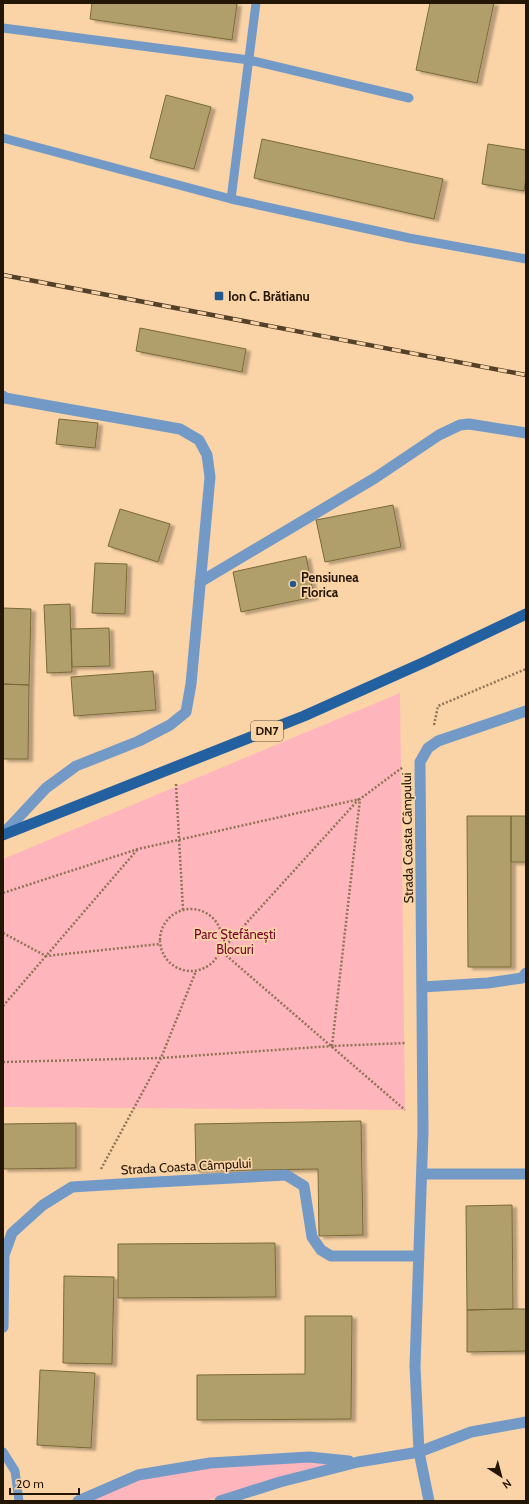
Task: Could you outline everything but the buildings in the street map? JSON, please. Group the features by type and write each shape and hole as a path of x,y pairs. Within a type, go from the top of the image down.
{"main road":[{"name":"DN7","path":"3,834 176,768 304,716 427,661 526,614"}],"street":[{"path":"3,396 5,398 38,405 180,429 199,440 207,455 210,477 191,684 186,712 170,725 139,741 76,766 46,788 3,834"},
{"path":"200,582 375,478 439,435 460,426 469,424 526,433"},
{"path":"428,748 438,741 526,711"},
{"name":"Strada Coasta Câmpului","path":"428,748 420,762 423,1126 415,1366 419,1452 429,1501"},
{"path":"422,987 488,983 522,978 526,973"},
{"path":"422,1174 526,1174"},
{"name":"Strada Coasta Câmpului","path":"3,1327 4,1255 12,1233 43,1205 72,1187 286,1175 304,1186 312,1237 321,1250 331,1256 419,1256"},
{"path":"220,1501 280,1482 358,1462 419,1452 471,1432 526,1422"},
{"path":"78,1501 138,1475 210,1463 309,1457 358,1462"}],"lane":[{"path":"231,199 256,3"},
{"path":"3,28 249,60 409,98"},
{"path":"3,138 231,199 409,238 526,260"},
{"path":"3,1452 15,1471 19,1501"}],"path":[{"path":"428,748 438,706 526,669"},
{"path":"221,951 223,941 222,932 217,922 211,915 202,910 183,910 175,913 168,919 160,935 160,944 163,954 173,965 186,971 196,971 211,964 221,951 360,799 403,767"},
{"path":"176,768 183,910"},
{"path":"3,893 138,849 360,799"},
{"path":"332,1046 360,799"},
{"path":"3,1006 138,849"},
{"path":"3,933 46,956 160,944"},
{"path":"221,951 423,1126"},
{"path":"91,1186 161,1058 196,971"},
{"path":"3,1062 161,1058 332,1046 422,1043"}],"green space":[{"name":"Parc Ștefănești Blocuri","path":"400,693 405,1110 3,1107 3,859"},
{"path":"309,1462 332,1464 298,1472 206,1501 90,1501 141,1479 216,1467"}],"railway":[{"path":"3,275 526,375"}],"place":[{"name":"Ion C. Brătianu","path":"219,296"},
{"name":"Pensiunea Florica","path":"293,584"}]}
